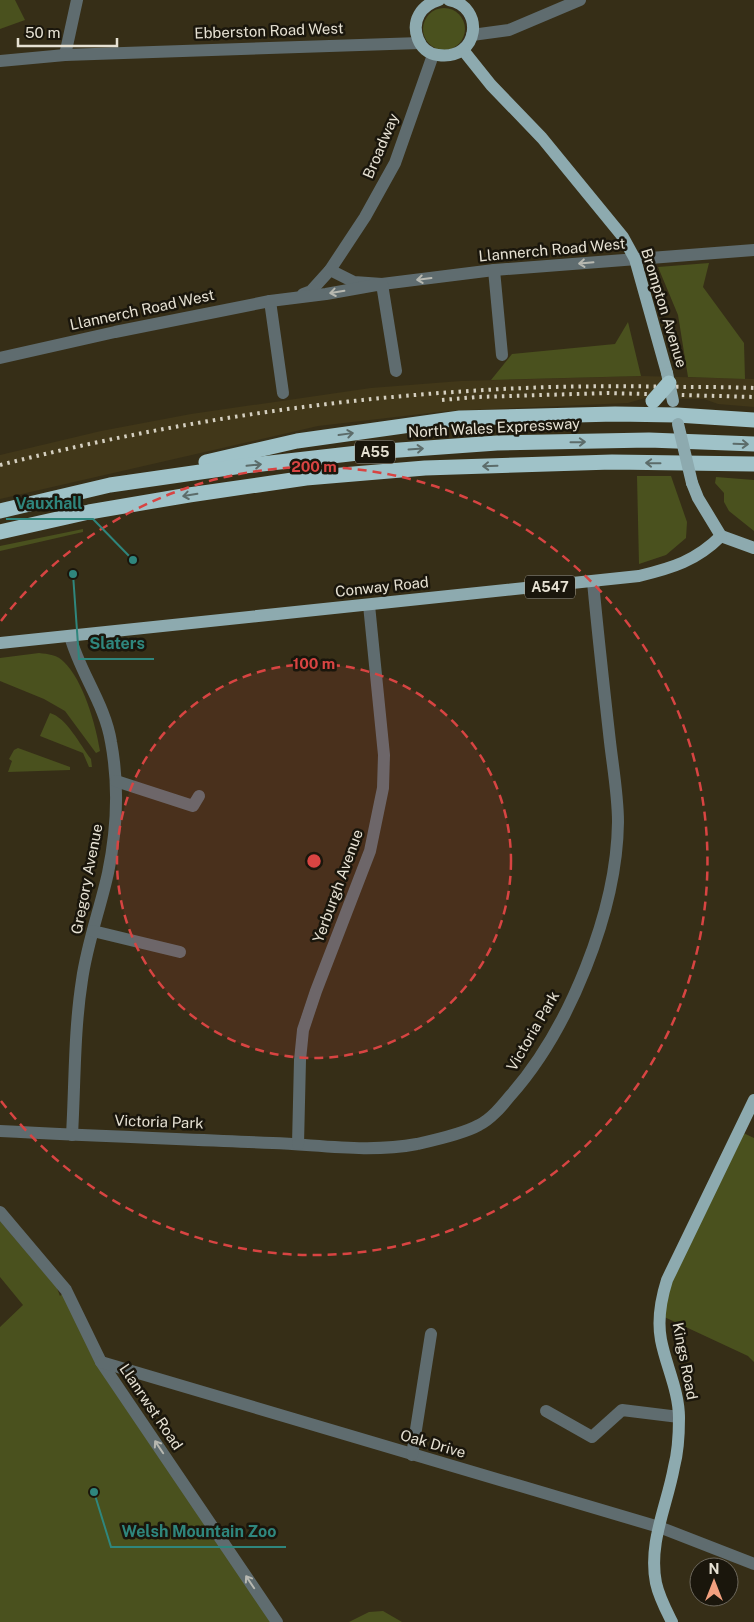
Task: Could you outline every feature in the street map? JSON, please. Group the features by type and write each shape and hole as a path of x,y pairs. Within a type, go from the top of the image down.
{"highway":[{"path":"615,414 640,408 653,401 668,378"},
{"path":"110,485 298,440 460,418 676,413 754,420"},
{"name":"North Wales Expressway","path":"0,511 110,485 235,467 339,456 497,443 649,440 754,444"},
{"name":"A55","path":"0,532 107,509 306,478 425,468 612,462 754,464"}],"main road":[{"path":"429,2 421,11 417,20 416,33 420,43 433,55 448,57 463,50 469,44 473,23 466,9 452,0"},
{"name":"Brompton Avenue","path":"463,50 491,85 542,138 575,176 623,237 635,258 668,378 692,483 698,498 721,536"},
{"path":"721,536 754,548"},
{"name":"Conway Road","path":"0,643 639,576 673,568 710,547 721,536"},
{"name":"Kings Road","path":"672,1622 656,1585 654,1568 654,1550 658,1527 675,1467 679,1417 676,1393 661,1338 660,1315 662,1297 668,1280 754,1100"}],"street":[{"path":"65,55 77,0"},
{"path":"472,35 509,30 580,0"},
{"name":"Ebberston Road West","path":"0,61 65,55 420,43"},
{"name":"Broadway","path":"330,270 365,217 395,163 433,55"},
{"name":"Llannerch Road West","path":"0,358 115,332 270,301 382,284 494,270 754,250"},
{"name":"Llannerch Road West","path":"292,298 311,291 330,270 354,282 382,284"},
{"path":"494,270 502,355"},
{"path":"382,284 396,371"},
{"path":"270,301 283,392"},
{"name":"Victoria Park","path":"0,1131 298,1144 364,1149 417,1144 479,1125 498,1110 529,1076 571,1000 593,950 608,900 616,859 618,819 593,582"},
{"name":"Yerburgh Avenue","path":"298,1144 300,1060 304,1030 316,991 370,851 383,788 384,755 369,605"},
{"name":"Gregory Avenue","path":"70,636 74,652 104,714 111,742 116,782 114,839 82,979 72,1135"},
{"path":"116,782 193,806 199,796"},
{"path":"94,931 180,952"},
{"name":"Llanrwst Road","path":"0,1212 66,1290 101,1362 277,1622"},
{"path":"412,1454 431,1334"},
{"name":"Oak Drive","path":"101,1362 658,1527 754,1564"},
{"path":"546,1411 592,1437 622,1410 679,1417"}],"shaded area":[{"path":"641,376 754,379 754,407 718,404 704,399 645,398 628,403 447,411 318,426 0,499 0,455 101,431 191,414 371,388 461,381"}],"green space":[{"path":"0,0 15,0 25,20 0,29"},
{"path":"444,8 459,14 465,29 459,44 444,50 429,44 423,29 429,14"},
{"path":"709,263 703,287 744,343 745,379 688,377 678,315 658,267"},
{"path":"628,322 641,376 491,380 512,354 615,344"},
{"path":"637,476 671,476 687,522 686,538 666,555 639,564"},
{"path":"716,477 754,480 754,531 729,511 724,502 724,493 715,483"},
{"path":"83,529 83,532 0,551 0,546"},
{"path":"39,653 59,658 71,670 88,704 100,751 96,753 65,711 44,699 0,681 0,658"},
{"path":"50,713 68,726 91,759 92,767 89,767 83,753 40,736"},
{"path":"18,748 70,767 70,770 8,772 12,761 9,759 14,750"},
{"path":"739,1131 754,1138 754,1362 748,1356 660,1315 662,1297"},
{"path":"0,1221 57,1288 60,1296 66,1290 101,1362 277,1622 0,1622 0,1327 23,1305 0,1277"},
{"path":"383,1611 402,1622 349,1622 369,1612"}],"railway":[{"path":"0,465 136,434 274,411 343,402 481,390 551,387 754,388"},
{"path":"442,400 477,397 608,393 754,397"}],"place":[{"name":"Vauxhall","path":"133,560"},
{"name":"Slaters","path":"73,574"},
{"name":"Welsh Mountain Zoo","path":"94,1492"}]}
